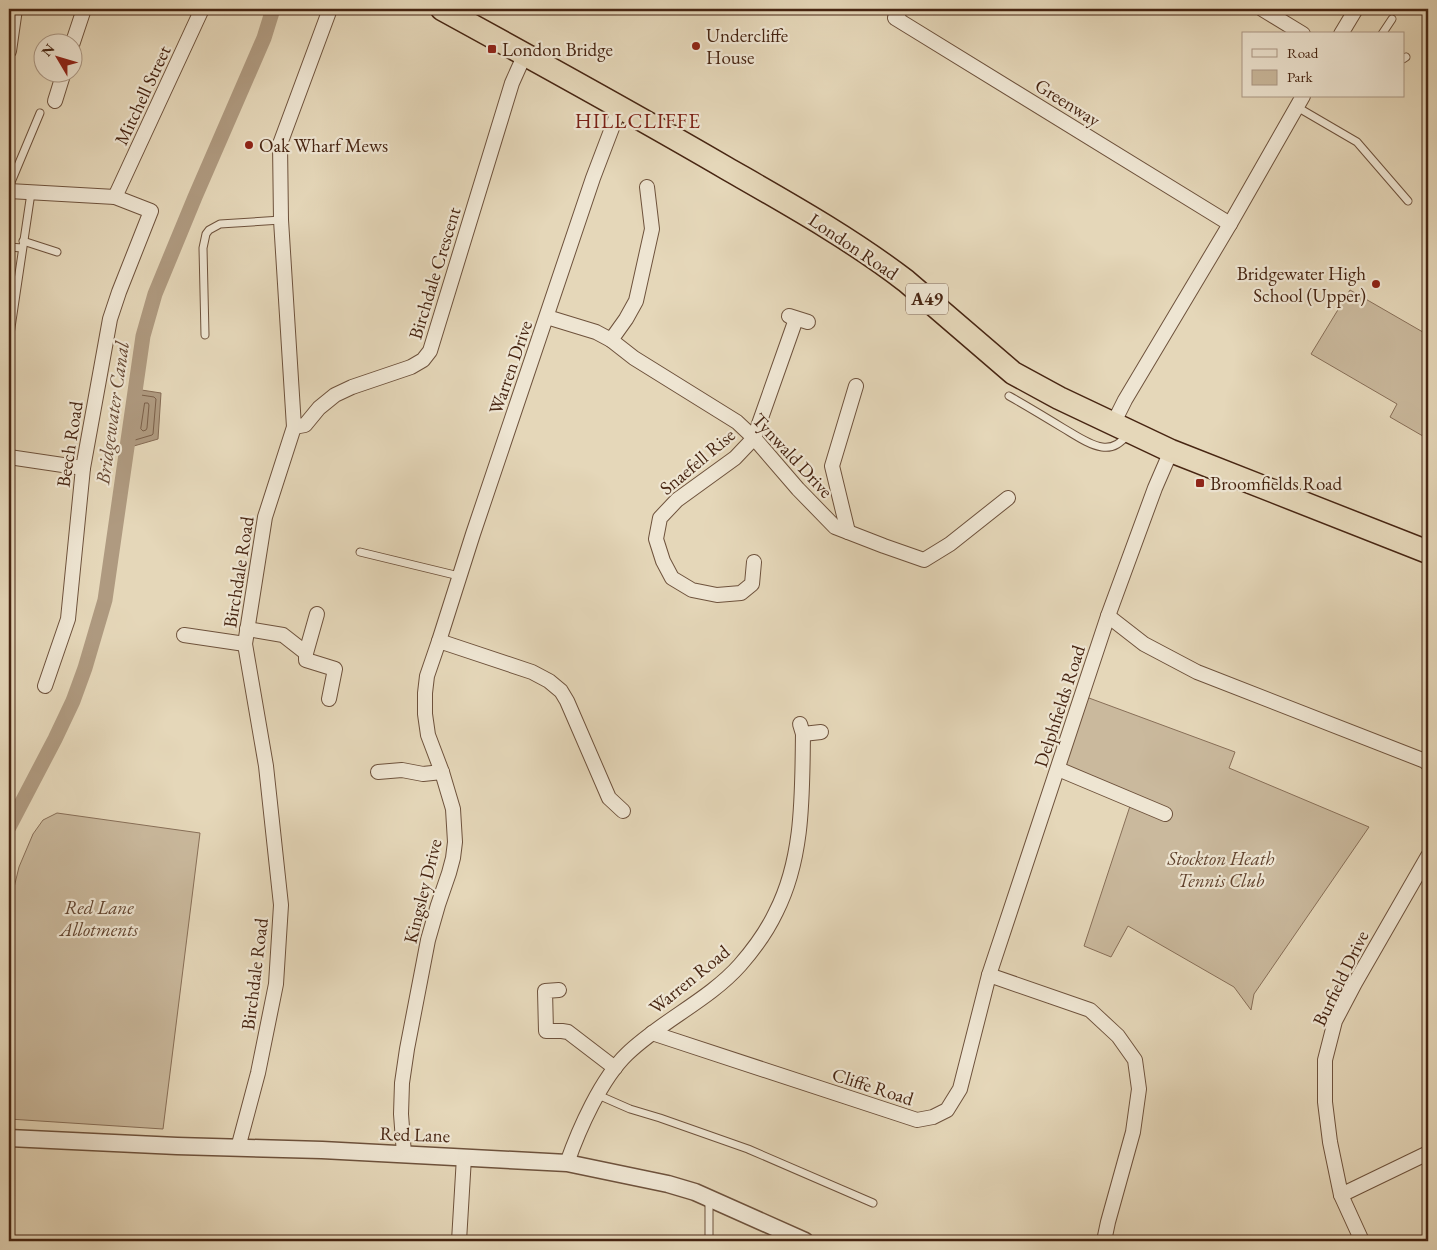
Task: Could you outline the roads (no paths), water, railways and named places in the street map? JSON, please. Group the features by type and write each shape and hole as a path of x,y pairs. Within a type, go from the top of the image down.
{"highway":[{"name":"London Road","path":"442,9 620,107 802,212 888,267 1013,373 1058,398 1171,451 1428,552"}],"street":[{"path":"9,51 15,9"},
{"path":"76,32 84,9"},
{"name":"Mitchell Street","path":"114,197 202,9"},
{"name":"Birchdale Road","path":"238,1148 258,1072 276,984 281,906 266,766 245,644 265,517 294,427 281,220 280,144 330,9"},
{"name":"Greenway","path":"901,9 895,18 1230,224"},
{"path":"1262,9 1300,32"},
{"path":"1344,32 1356,9"},
{"name":"Birchdale Crescent","path":"294,427 306,425 320,408 335,395 352,387 411,367 424,360 430,351 512,83 525,54"},
{"path":"56,102 61,82"},
{"path":"1122,428 1125,400 1230,224 1300,101"},
{"name":"Warren Drive","path":"439,641 459,576 593,178 620,107"},
{"path":"611,340 636,301 652,229 647,186"},
{"path":"9,191 114,197"},
{"name":"Beech Road","path":"45,686 68,619 82,468 110,319 151,211 114,197"},
{"name":"Tynwald Drive","path":"547,317 596,332 611,340 634,358 737,422 754,438 798,489 835,527 924,560 950,544 1008,498"},
{"path":"754,438 798,319"},
{"path":"848,532 832,466 856,386"},
{"name":"Snaefell Rise","path":"754,438 735,458 678,500 660,518 656,539 672,578 692,590 717,595 741,593 752,584 754,562"},
{"name":"Delphfields Road","path":"990,975 1108,616 1155,488 1171,451"},
{"path":"9,456 82,468"},
{"path":"317,614 306,653 306,660 335,669 329,699"},
{"path":"1108,616 1144,644 1197,672 1425,761 1428,764"},
{"path":"247,629 283,635 306,653"},
{"path":"184,635 245,644"},
{"path":"439,641 532,672 542,676 555,686 567,700 608,798 623,811"},
{"name":"Kingsley Drive","path":"404,1154 401,1114 402,1083 407,1049 428,940 453,858 455,827 453,809 428,735 424,714 427,676 439,641"},
{"name":"Warren Road","path":"567,1162 598,1095 615,1068 626,1055 652,1033 714,988 740,965 760,939 776,911 790,877 802,806 801,729 821,732"},
{"path":"1058,769 1165,814"},
{"path":"378,772 402,770 423,774 442,772"},
{"name":"Burfield Drive","path":"1362,1241 1341,1194 1330,1142 1325,1102 1325,1060 1335,1021 1428,856"},
{"path":"990,975 1090,1010 1118,1036 1135,1060 1139,1089 1133,1132 1104,1241"},
{"name":"Cliffe Road","path":"652,1033 917,1120 932,1117 947,1110 960,1089 990,975"},
{"path":"559,990 545,991 546,1031 568,1032 615,1068"},
{"name":"Red Lane","path":"9,1138 464,1156 567,1162 668,1184 695,1192 806,1241"},
{"path":"1341,1194 1428,1153"},
{"path":"459,1241 464,1156"}],"lane":[{"path":"1383,32 1392,19"},
{"path":"1300,101 1357,142 1408,202"},
{"path":"9,187 40,114"},
{"path":"9,341 31,193"},
{"path":"205,335 203,248 206,234 209,230 220,224 281,220"},
{"path":"9,247 23,244 58,252"},
{"path":"1009,396 1077,437 1103,448 1119,444 1122,428"},
{"path":"360,552 459,576"},
{"path":"598,1095 630,1109 748,1149 873,1203"},
{"path":"709,1198 709,1241"}],"water":[{"path":"135,389 161,393 158,439 127,448"}],"waterway":[{"name":"Bridgewater Canal","path":"9,827 73,701 105,600 143,336 155,294 264,38 273,9"}],"place":[{"name":"Undercliffe House","path":"696,46"},
{"name":"London Bridge","path":"492,49"},
{"name":"Oak Wharf Mews","path":"249,145"},
{"name":"Bridgewater High School (Upper)","path":"1376,284"},
{"name":"Broomfields Road","path":"1200,483"}],"district":[{"name":"HILLCLIFFE","path":"638,121"}],"park label":[{"name":"Stockton Heath Tennis Club","path":"1221,869"},
{"name":"Red Lane Allotments","path":"99,918"}]}
